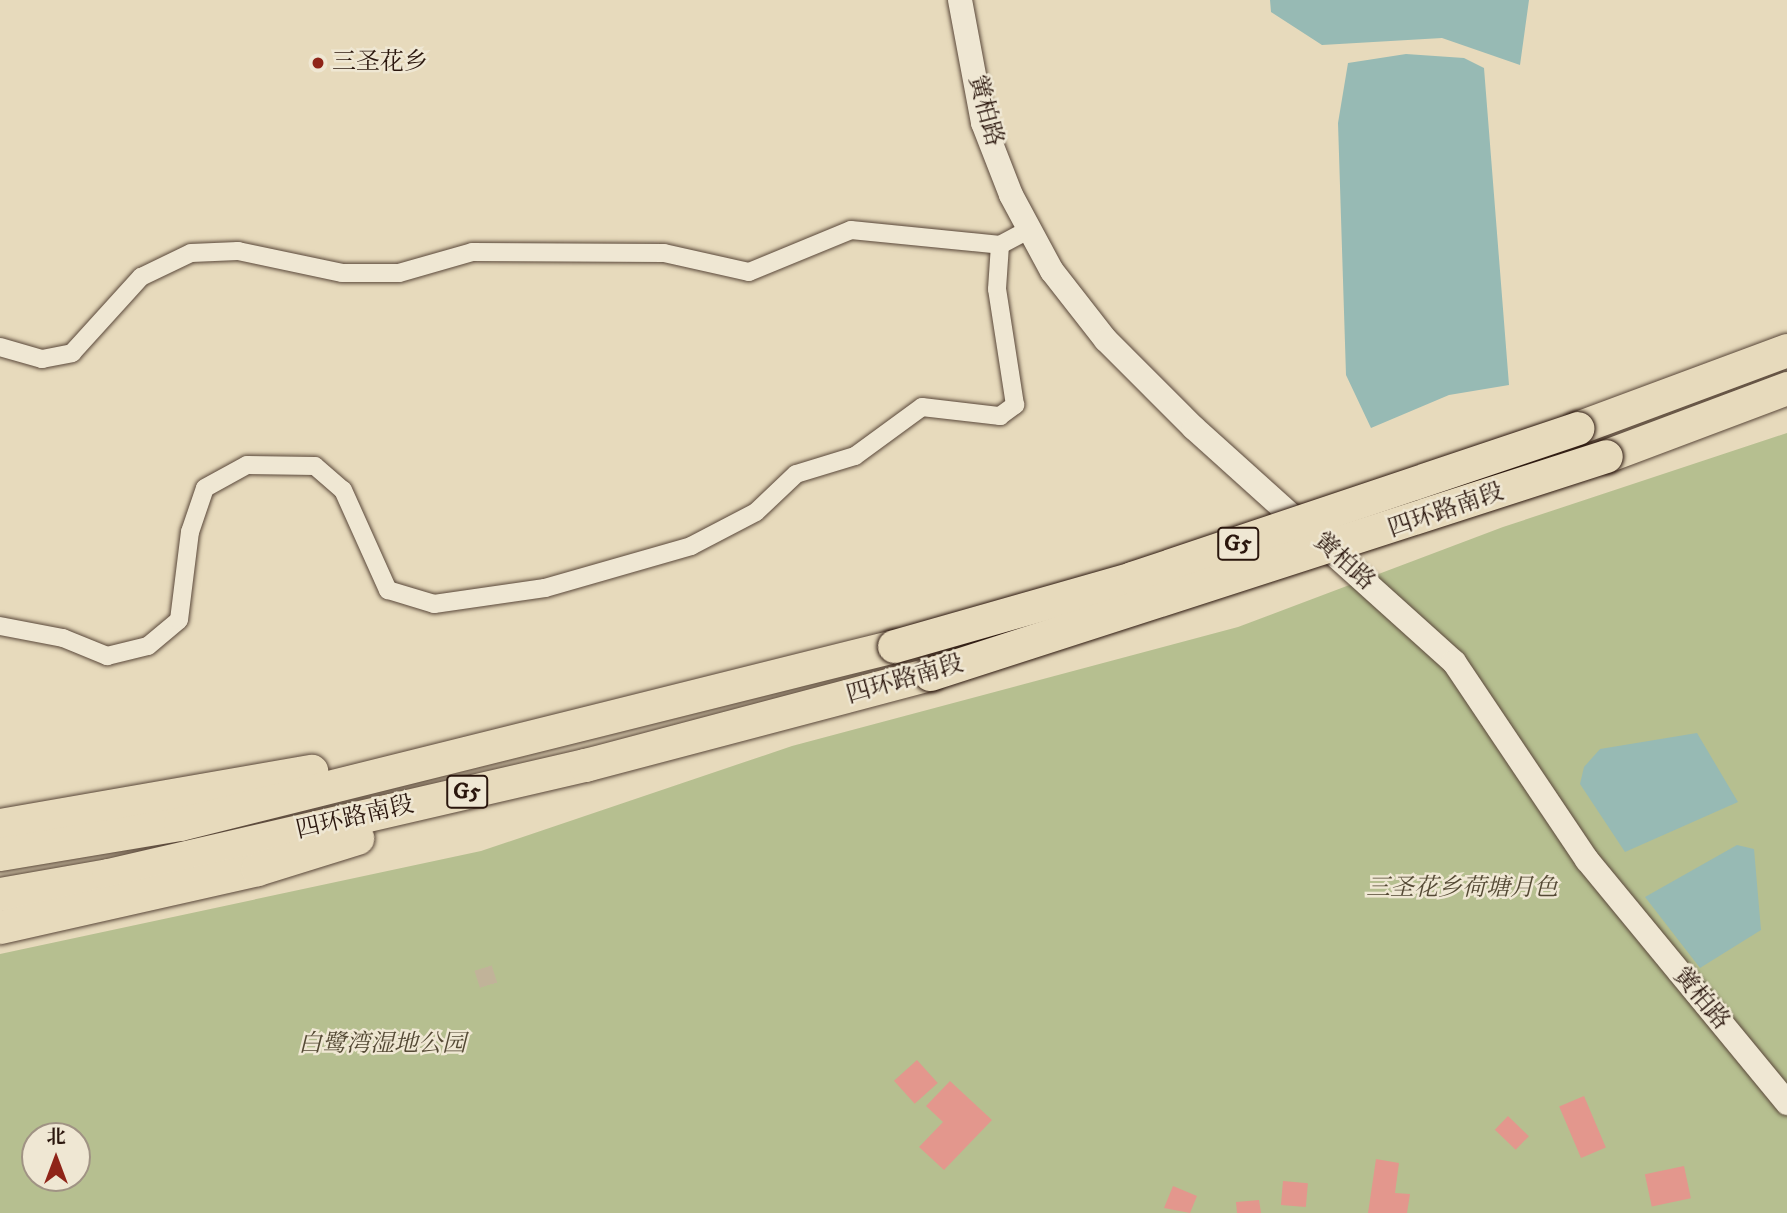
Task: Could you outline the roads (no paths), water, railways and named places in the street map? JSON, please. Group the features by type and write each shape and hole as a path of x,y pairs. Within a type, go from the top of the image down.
{"highway":[{"name":"四环路南段","path":"0,854 180,824 894,646 1132,578 1577,428 1787,350"},
{"name":"四环路南段","path":"0,894 108,875 673,742 930,674 1606,456 1787,388"},
{"path":"0,825 572,727"},
{"path":"0,927 257,869 673,742"}],"street":[{"name":"黉柏路","path":"960,0 983,122 1030,229 1106,340 1454,662 1587,860 1787,1103"},
{"path":"0,347 42,359 72,353 141,277 191,253 238,251 342,273 399,273 472,252 664,253 749,272 851,230 1000,245 1030,229"},
{"path":"0,626 63,638 107,656 148,646 178,620 190,532 205,488 247,465 315,466 344,490 388,590 434,604 545,588 691,546 756,512 796,474 855,456 922,407 1000,416 1015,405 997,289 1000,245"}],"water":[{"path":"1270,0 1529,0 1520,65 1442,38 1322,45 1271,12"},
{"path":"1406,54 1464,58 1484,68 1509,385 1449,395 1371,428 1346,375 1338,123 1348,63"},
{"path":"1697,733 1738,802 1625,852 1580,784 1584,767 1600,749"},
{"path":"1737,845 1754,849 1761,930 1700,968 1645,897"}],"tunnel":[{"path":"483,968 490,990"}],"place":[{"name":"三圣花乡","path":"318,63"}],"park label":[{"name":"三圣花乡荷塘月色","path":"1462,889"},
{"name":"白鹭湾湿地公园","path":"382,1045"}]}
